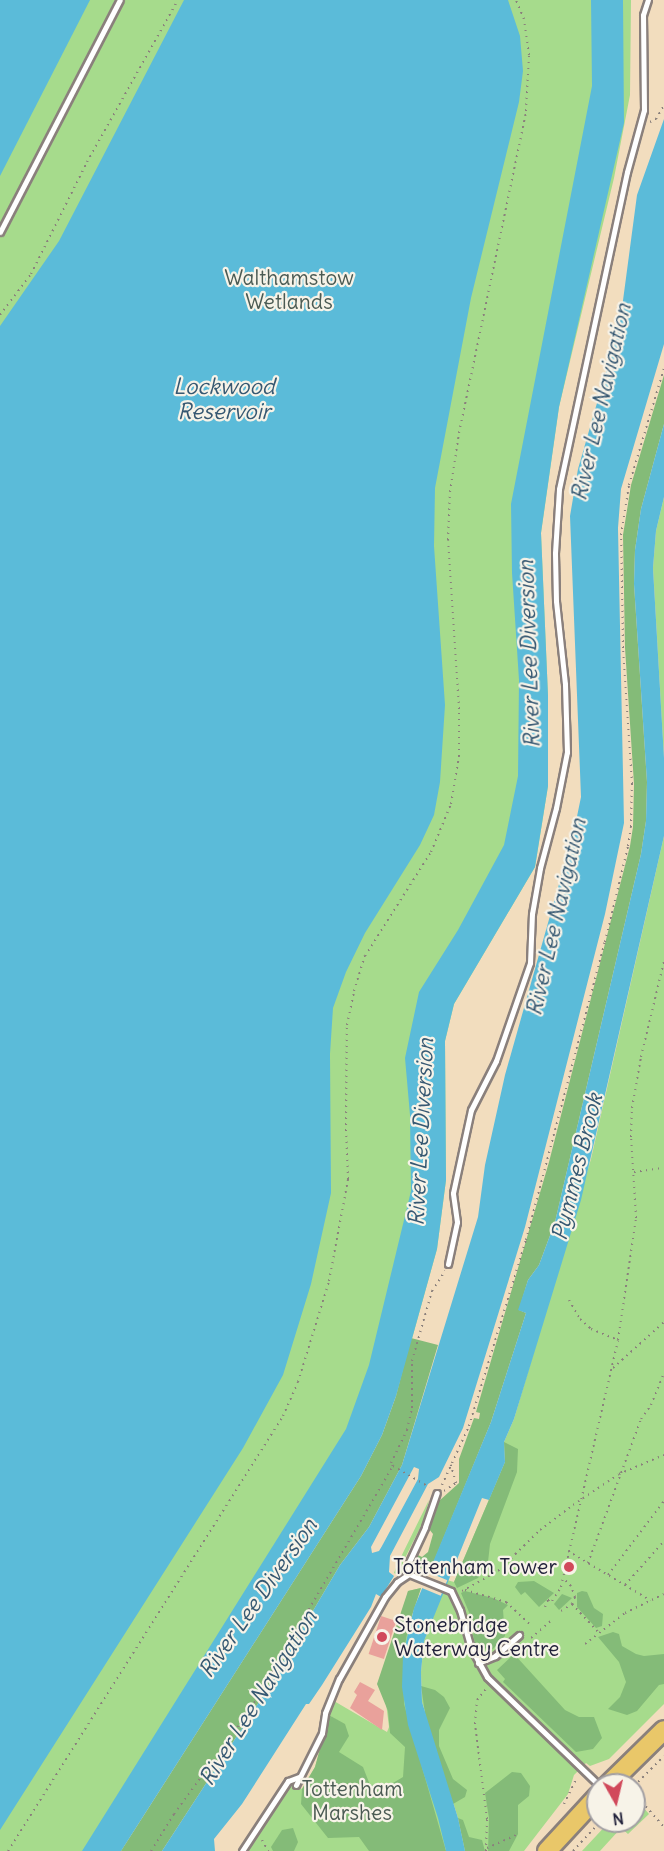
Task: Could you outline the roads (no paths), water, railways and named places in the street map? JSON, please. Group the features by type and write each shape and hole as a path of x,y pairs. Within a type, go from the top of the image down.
{"main road":[{"path":"620,1773 664,1730"},
{"path":"548,1851 586,1809"}],"lane":[{"path":"0,232 120,0"},
{"path":"448,1264 457,1222 453,1193 471,1110 496,1061 530,963 532,914 540,868 556,808 567,752 565,684 556,601 555,553 559,489 627,172 644,110 643,15 648,0"},
{"path":"409,1574 409,1562 440,1492"},
{"path":"409,1574 444,1588 454,1595 478,1663 487,1677 587,1773"},
{"path":"296,1785 322,1733 326,1713 339,1678 385,1597 393,1586 409,1574"},
{"path":"478,1663 495,1656 519,1635"},
{"path":"242,1851 288,1781 299,1777"}],"water":[{"path":"0,0 90,0 0,176"},
{"name":"Lockwood Reservoir","path":"184,0 508,0 520,36 523,71 519,102 471,298 435,488 434,546 445,705 440,782 434,815 420,845 365,933 346,972 333,1008 330,1054 331,1193 311,1284 283,1375 243,1448 0,1830 0,326 59,241"},
{"name":"River Lee Diversion","path":"591,0 623,0 624,123 559,407 541,533 548,696 548,786 535,867 454,1004 445,1041 446,1180 437,1249 396,1396 382,1435 361,1476 121,1851 82,1851 346,1429 369,1365 411,1191 410,1115 405,1058 419,992 458,930 504,845 518,776 519,680 512,573 511,504 592,86"},
{"name":"River Lee Navigation","path":"664,119 664,344 621,489 618,528 624,823 605,914 525,1227 463,1428 439,1477 428,1484 390,1556 389,1572 394,1576 381,1597 376,1594 371,1607 322,1685 309,1704 306,1704 242,1804 214,1839 215,1851 162,1851 261,1699 340,1565 369,1527 402,1465 478,1217 485,1165 505,1075 574,831 581,797 570,516 578,469 620,323 637,195","holes":["414,1467 419,1469 418,1479 382,1546 379,1551 372,1553 371,1547"]},
{"name":"Pymmes Brook","path":"664,424 664,497 656,531 653,568 664,758 664,836 581,1200 514,1419 504,1442 505,1462 489,1500 482,1498 424,1641 421,1672 422,1702 458,1818 465,1851 446,1851 438,1818 408,1725 402,1687 403,1655 414,1608 491,1422 526,1313 518,1310 528,1280 539,1265 555,1222 641,854 646,821 647,782 634,584 635,550 641,509"}],"place":[{"name":"Tottenham Tower","path":"569,1567"},
{"name":"Stonebridge Waterway Centre","path":"382,1637"}],"park label":[{"name":"Walthamstow Wetlands","path":"289,290"},
{"name":"Tottenham Marshes","path":"352,1801"}]}
